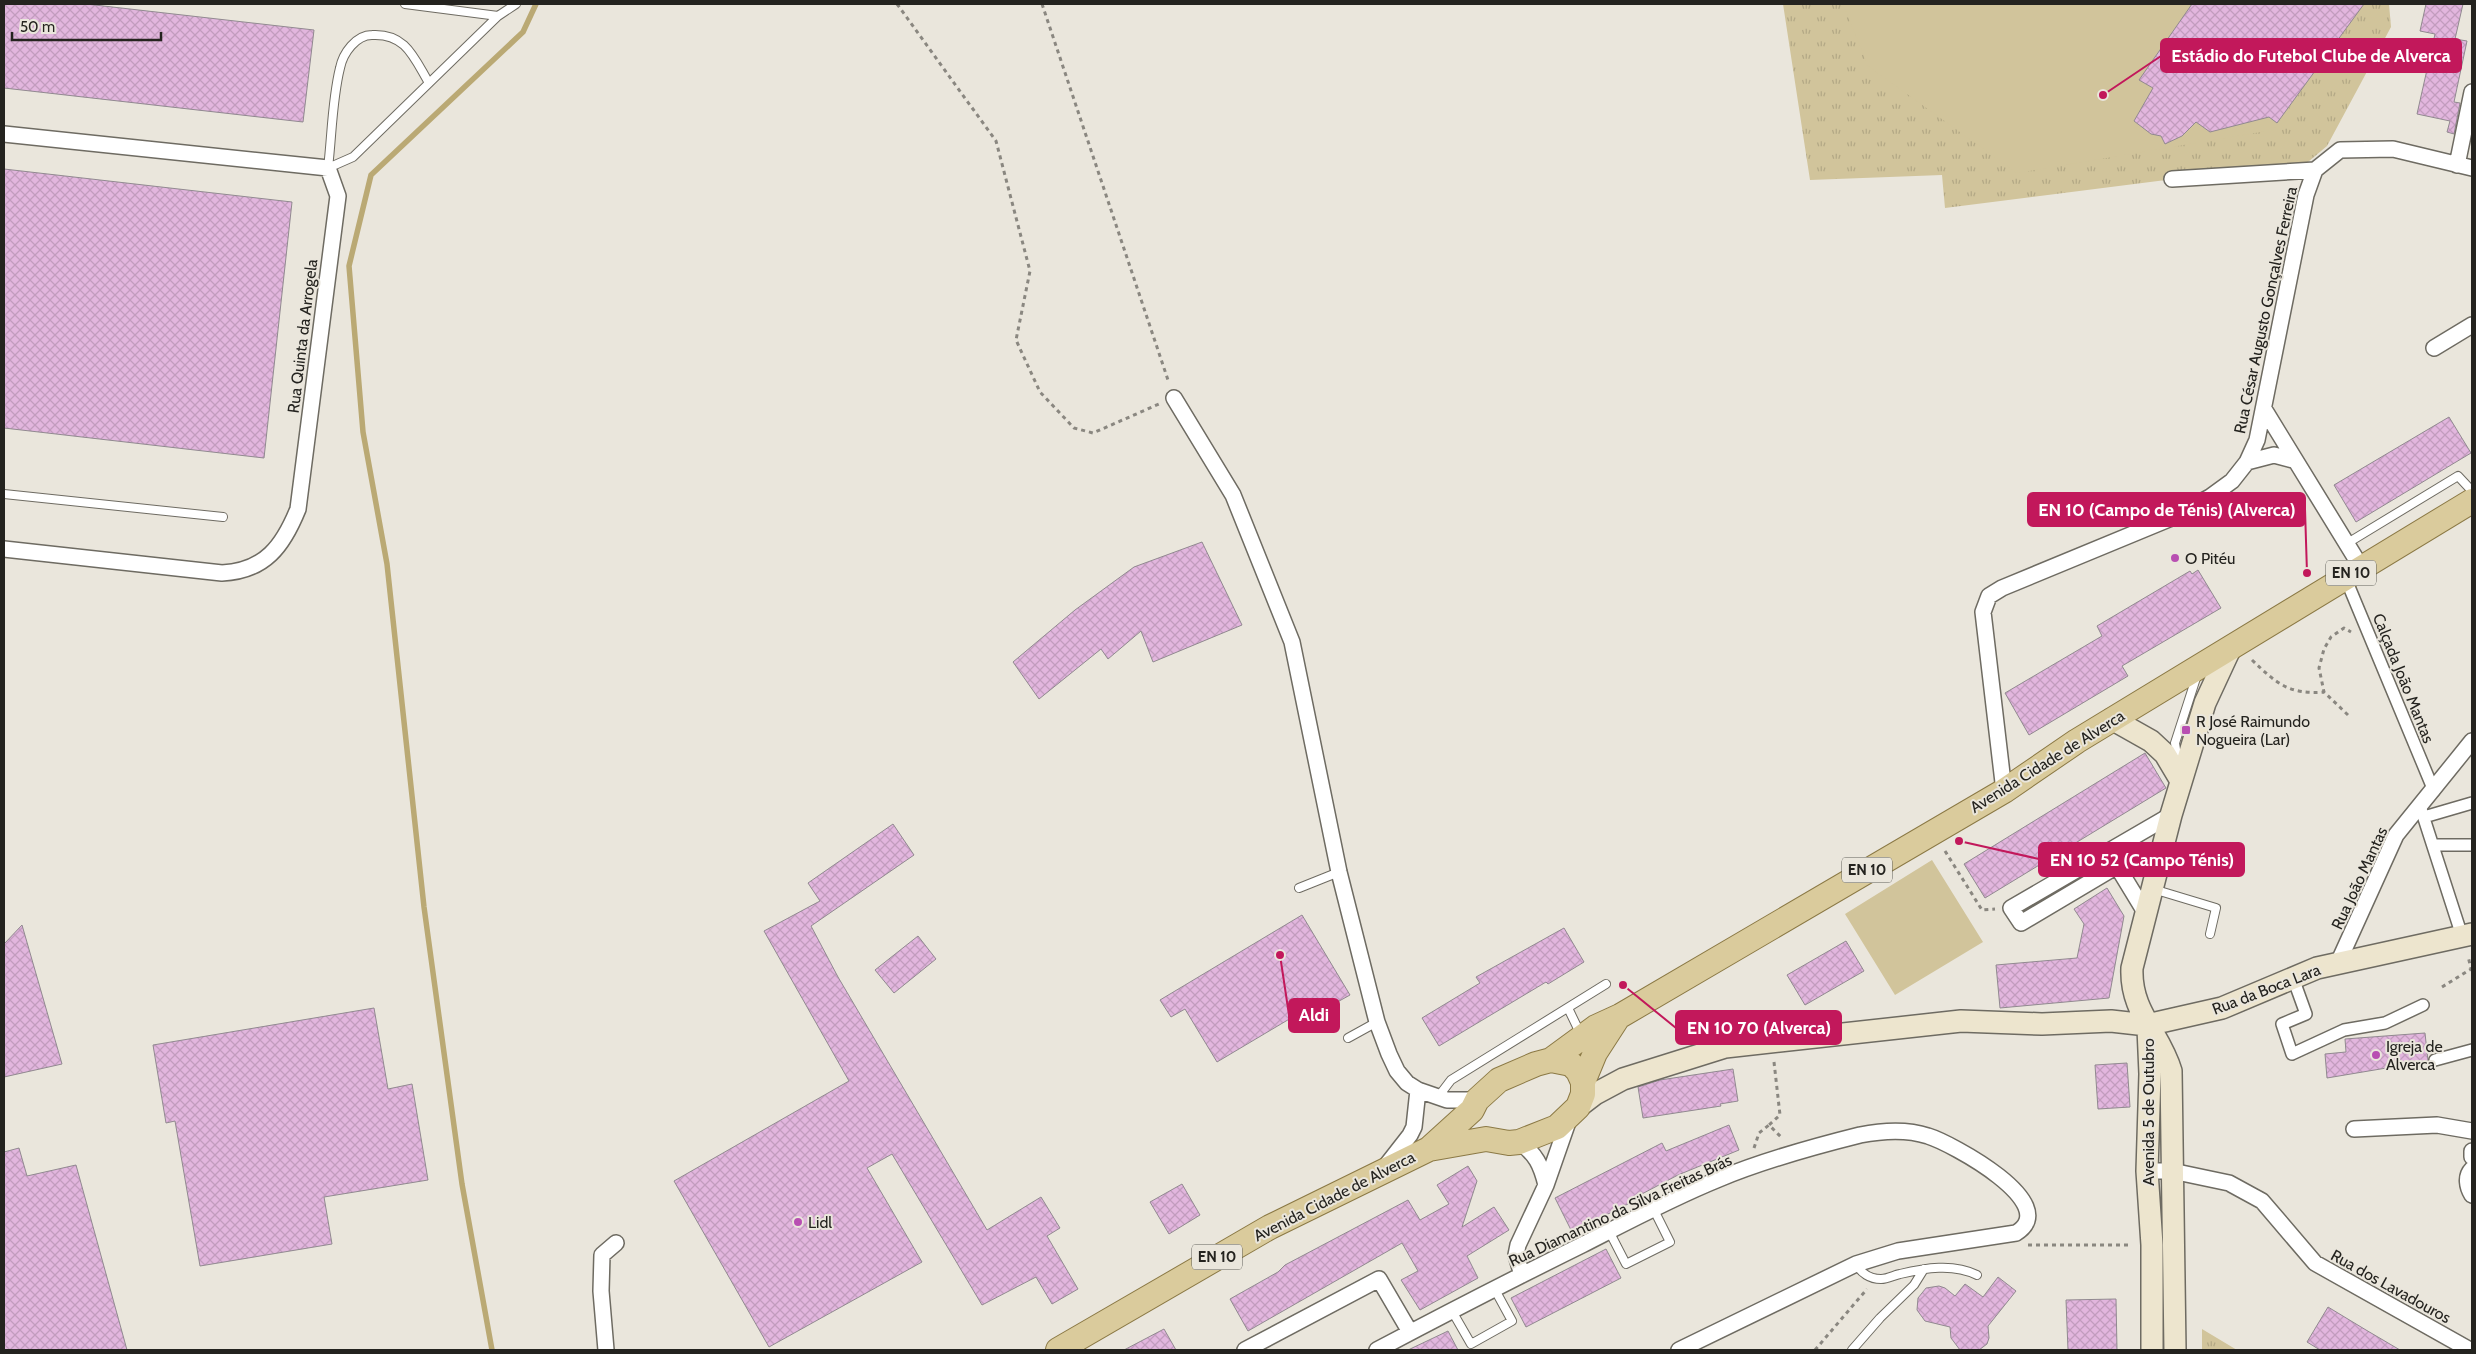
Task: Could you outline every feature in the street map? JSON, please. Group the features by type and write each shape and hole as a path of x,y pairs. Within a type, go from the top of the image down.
{"main road":[{"name":"Avenida Cidade de Alverca","path":"1429,1149 1499,1080 1530,1066 1551,1060 1596,1027 1620,1016 2004,791 2112,719 2472,501"},
{"path":"2147,1025 2139,1011 2131,985 2132,968 2171,815 2205,704 2233,645"},
{"path":"2112,719 2135,731 2158,747 2165,754 2181,781"},
{"name":"Rua da Boca Lara","path":"1574,1112 1595,1094 1622,1079 1725,1047 1961,1021 2042,1024 2111,1021 2147,1025 2222,1008 2317,968 2467,935"},
{"name":"Avenida Cidade de Alverca","path":"1058,1350 1270,1227 1429,1149 1486,1139 1509,1143 1519,1142 1545,1134 1574,1112 1583,1094 1584,1082 1594,1053 1620,1016"},
{"name":"Avenida 5 de Outubro","path":"2147,1025 2150,1074 2148,1171 2152,1245 2152,1350"},
{"name":"Avenida 5 de Outubro","path":"2147,1025 2167,1057 2171,1071 2175,1350"},
{"path":"1551,1060 1571,1064 1578,1071 1584,1082"},
{"path":"1474,1105 1473,1122 1478,1132 1486,1139"}],"street":[{"path":"2457,165 2472,92"},
{"path":"4,134 328,168"},
{"name":"Rua César Augusto Gonçalves Ferreira","path":"2004,791 1983,612 1989,596 2002,588 2169,519 2210,497 2232,481 2247,462 2257,440 2306,195 2315,170 2340,150 2393,149 2472,168"},
{"name":"Rua Quinta da Arrogela","path":"4,548 222,573 242,572 262,562 288,535 298,509 338,196 328,168"},
{"path":"2172,179 2315,170"},
{"path":"2434,348 2472,325"},
{"path":"1174,398 1233,495 1292,642 1339,872 1377,1022 1397,1071 1407,1084 1418,1090 1447,1100 1474,1105"},
{"path":"2264,409 2293,460 2346,544 2353,572"},
{"path":"2247,462 2274,455 2293,460"},
{"name":"Calçada João Mantas","path":"2353,572 2373,645 2434,791"},
{"name":"Rua João Mantas","path":"2338,963 2396,835 2422,812 2434,791 2471,746"},
{"path":"2467,935 2422,812 2472,803"},
{"path":"2145,912 2117,866 2021,923 2011,908 2171,815"},
{"path":"2433,845 2472,845"},
{"path":"2293,978 2306,1014 2282,1024 2292,1054 2344,1030 2385,1023 2423,1005"},
{"path":"2435,1060 2472,1050"},
{"path":"1381,1172 1410,1135 1414,1127 1418,1090"},
{"path":"1522,1275 1516,1255 1518,1245 1546,1185 1574,1112"},
{"path":"2354,1129 2438,1125 2472,1131"},
{"name":"Rua Diamantino da Silva Freitas Brás","path":"1376,1350 1494,1288 1719,1179 1797,1152 1862,1135 1898,1132 1928,1136 1957,1149 2019,1194 2025,1202 2027,1212 2022,1230 2007,1236 1898,1251 1856,1264"},
{"path":"1519,1142 1536,1157 1542,1166 1546,1185"},
{"path":"2472,1151 2472,1157"},
{"path":"2472,1169 2469,1172 2467,1184 2472,1195"},
{"name":"Rua dos Lavadouros","path":"2148,1171 2172,1171 2229,1183 2262,1200 2314,1264 2470,1350"},
{"path":"606,1350 600,1269 602,1255 616,1243"},
{"path":"1679,1350 1856,1264"},
{"path":"1245,1350 1379,1278 1410,1332"}],"lane":[{"path":"405,4 498,16"},
{"path":"429,83 406,44 386,34 364,35 349,48 340,67 328,168 353,158 498,16 516,4"},
{"path":"2346,544 2458,476 2472,491"},
{"path":"4,494 223,517"},
{"path":"2181,781 2175,743 2200,666"},
{"path":"1299,888 1339,872"},
{"path":"2151,888 2216,908 2210,934"},
{"path":"1438,1097 1451,1080 1606,984"},
{"path":"1568,1008 1582,1038"},
{"path":"1348,1038 1377,1022"},
{"path":"1609,1231 1626,1264 1670,1242 1654,1210"},
{"path":"1856,1264 1862,1272 1875,1278 1883,1279 1924,1269 1960,1269 1977,1275"},
{"path":"1852,1350 1880,1318 1919,1279 1924,1269"},
{"path":"1452,1311 1471,1344 1512,1321 1494,1288"}],"path":[{"path":"897,4 996,141 1030,272 1016,340 1040,392 1074,428 1093,433 1174,398 1042,4"},
{"path":"2348,714 2324,692 2319,668 2324,649 2331,637 2344,628 2373,645"},
{"path":"2233,645 2268,676 2285,688 2306,694 2324,692"},
{"path":"1932,832 1982,910 2011,908"},
{"path":"2442,987 2471,969 2467,935"},
{"path":"1780,1105 1780,1115 1770,1126 1797,1152"},
{"path":"2028,1245 2140,1245"},
{"path":"1815,1350 1875,1278"}],"green space":[{"path":"1783,4 2389,4 2391,27 2327,146 2308,162 1945,208 1942,175 1810,180"},
{"path":"1843,4 2364,4 2273,130 2017,173 1868,66"},
{"path":"1932,860 1983,942 1895,995 1845,914"},
{"path":"2202,1329 2237,1350 2202,1350"}],"building":[{"path":"4,4 86,4 314,30 303,122 4,88"},
{"path":"2192,4 2364,4 2277,123 2269,117 2210,132 2196,122 2182,136 2165,144 2161,136 2151,134 2134,121 2153,88 2139,80"},
{"path":"2426,4 2463,4 2455,39 2467,41 2454,102 2460,103 2454,134 2447,132 2450,121 2417,114 2435,34 2420,31"},
{"path":"4,169 292,202 264,458 4,428"},
{"path":"2449,417 2471,453 2356,522 2334,485"},
{"path":"1202,542 1242,625 1153,662 1141,631 1108,659 1101,649 1039,699 1013,662 1075,610 1134,567"},
{"path":"2198,570 2221,608 2122,666 2128,676 2029,735 2005,693 2102,636 2097,626 2190,571 2192,574"},
{"path":"2145,753 2166,788 1985,898 1964,864"},
{"path":"893,824 914,855 811,926 838,977 987,1230 1041,1197 1060,1228 1047,1236 1078,1289 1052,1304 1036,1277 982,1305 892,1154 867,1168 922,1262 769,1347 674,1181 849,1081 764,931 820,901 808,883"},
{"path":"2107,888 2124,916 2109,998 2000,1008 1996,965 2077,958 2084,924 2074,909"},
{"path":"1302,915 1350,995 1323,1010 1318,1002 1217,1062 1185,1009 1171,1017 1160,1000"},
{"path":"22,925 62,1064 4,1077 4,944"},
{"path":"1564,928 1584,962 1548,984 1546,982 1439,1046 1422,1018 1480,983 1476,977"},
{"path":"918,936 936,959 894,993 875,970"},
{"path":"1846,941 1864,971 1805,1005 1787,975"},
{"path":"374,1008 388,1089 412,1084 428,1180 324,1197 332,1244 200,1266 175,1121 166,1123 153,1045"},
{"name":"Igreja de Alverca","path":"2425,1033 2428,1061 2327,1078 2325,1054 2346,1052 2345,1039"},
{"path":"2127,1063 2130,1107 2098,1109 2095,1065"},
{"path":"1733,1069 1738,1101 1720,1104 1721,1106 1643,1118 1638,1087 1660,1080"},
{"path":"1729,1125 1739,1150 1678,1175 1638,1196 1640,1198 1572,1232 1555,1198 1662,1143 1666,1151"},
{"path":"19,1148 27,1176 76,1165 127,1350 4,1350 4,1152"},
{"path":"1468,1166 1477,1181 1462,1227 1494,1207 1509,1230 1467,1256 1478,1278 1420,1310 1401,1280 1418,1271 1402,1243 1248,1331 1230,1299 1278,1272 1285,1265 1408,1200 1420,1220 1449,1204 1437,1185"},
{"path":"1182,1184 1200,1215 1169,1234 1150,1202"},
{"path":"1606,1249 1621,1278 1526,1327 1511,1298"},
{"path":"1998,1277 2016,1291 1988,1326 1989,1338 1987,1344 1979,1350 1960,1350 1951,1338 1950,1327 1925,1321 1917,1310 1918,1298 1926,1288 1939,1286 1955,1296 1965,1284 1983,1297"},
{"path":"2116,1299 2117,1350 2068,1350 2066,1300"},
{"path":"2328,1307 2400,1350 2320,1350 2307,1342"},
{"path":"1164,1329 1176,1350 1124,1350"},
{"path":"1448,1331 1458,1350 1408,1350"}],"waterway":[{"path":"492,1350 462,1184 424,907 387,564 363,432 349,266 371,175 523,32 536,4"}],"place":[{"name":"Estádio do Futebol Clube de Alverca","path":"2103,95"},
{"name":"O Pitéu","path":"2175,558"},
{"name":"EN 10 (Campo de Ténis) (Alverca)","path":"2307,573"},
{"name":"R José Raimundo Nogueira (Lar)","path":"2186,730"},
{"name":"EN 10 52 (Campo Ténis)","path":"1959,841"},
{"name":"Aldi","path":"1280,955"},
{"name":"EN 10 70 (Alverca)","path":"1623,985"},
{"name":"Igreja de Alverca","path":"2376,1055"},
{"name":"Lidl","path":"798,1222"}]}
